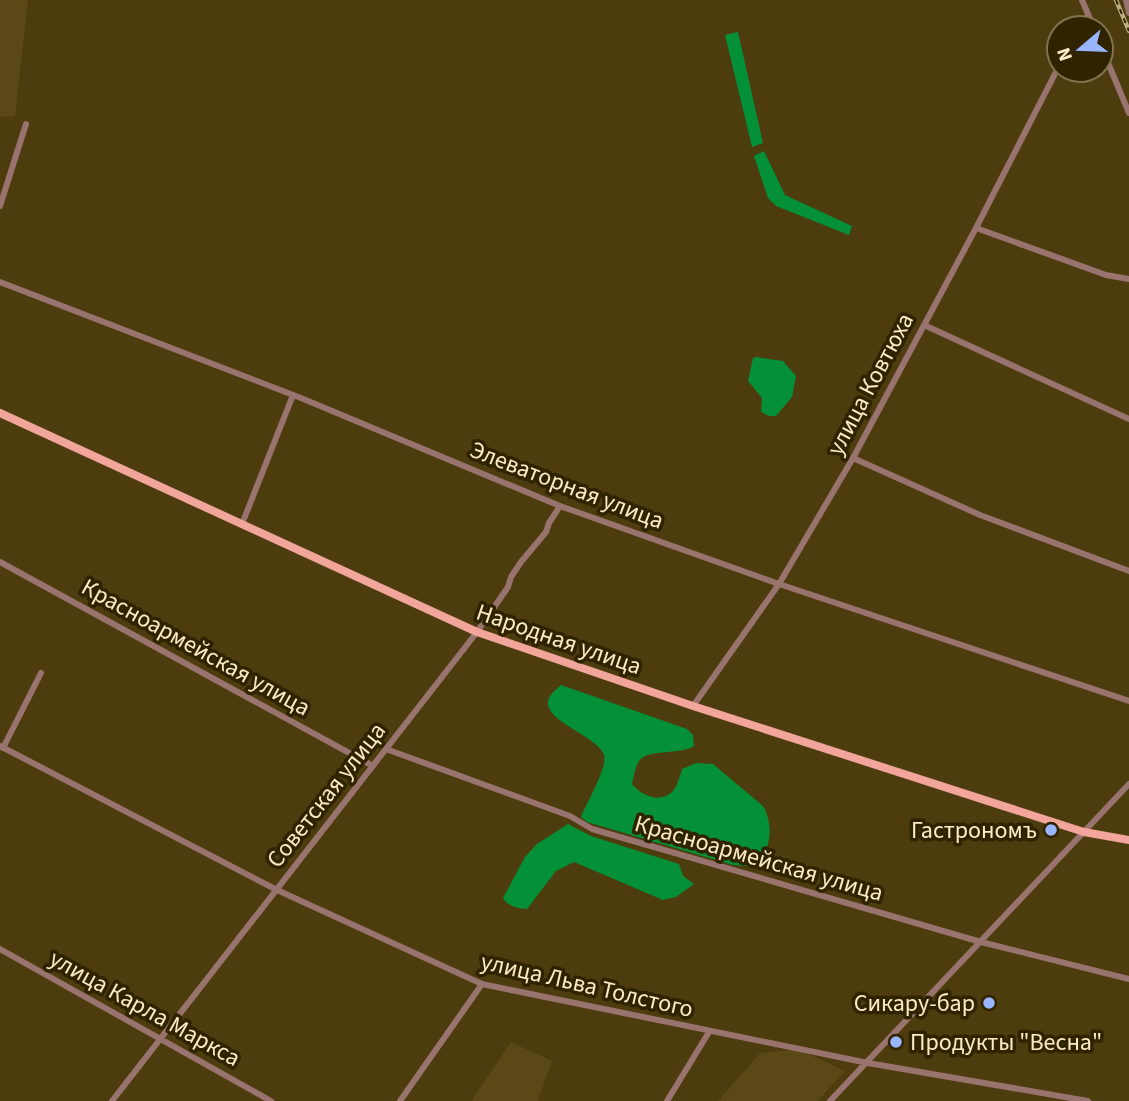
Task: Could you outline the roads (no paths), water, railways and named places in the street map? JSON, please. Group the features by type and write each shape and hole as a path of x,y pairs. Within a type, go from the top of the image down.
{"main road":[{"name":"Народная улица","path":"0,412 477,632 693,706 1084,832 1129,840"}],"street":[{"path":"1126,0 1129,13"},
{"path":"1115,80 1129,113"},
{"name":"улица Ковтюха","path":"693,706 779,584 853,458 1050,84"},
{"path":"0,206 26,124"},
{"path":"976,228 1106,275 1129,279"},
{"name":"Элеваторная улица","path":"0,282 293,395 560,506 779,584 1129,701"},
{"path":"924,325 1129,419"},
{"path":"242,524 293,395"},
{"path":"853,458 980,515 1129,571"},
{"name":"Советская улица","path":"112,1101 477,632 508,587 521,562 546,532 560,506"},
{"name":"Красноармейская улица","path":"0,562 373,766"},
{"path":"1,747 41,673"},
{"name":"улица Льва Толстого","path":"1,747 277,890 482,984 868,1063 1088,1101"},
{"name":"Красноармейская улица","path":"386,749 570,816 592,829 981,943 1129,979"},
{"path":"830,1101 1129,784"},
{"name":"улица Карла Маркса","path":"0,949 271,1101"},
{"path":"400,1101 482,984"},
{"path":"667,1101 709,1032"}],"railway":[{"path":"1116,0 1129,31"}],"place":[{"name":"Гастрономъ","path":"1051,830"},
{"name":"Сикару-бар","path":"989,1003"},
{"name":"Продукты \"Весна\"","path":"896,1042"}]}
